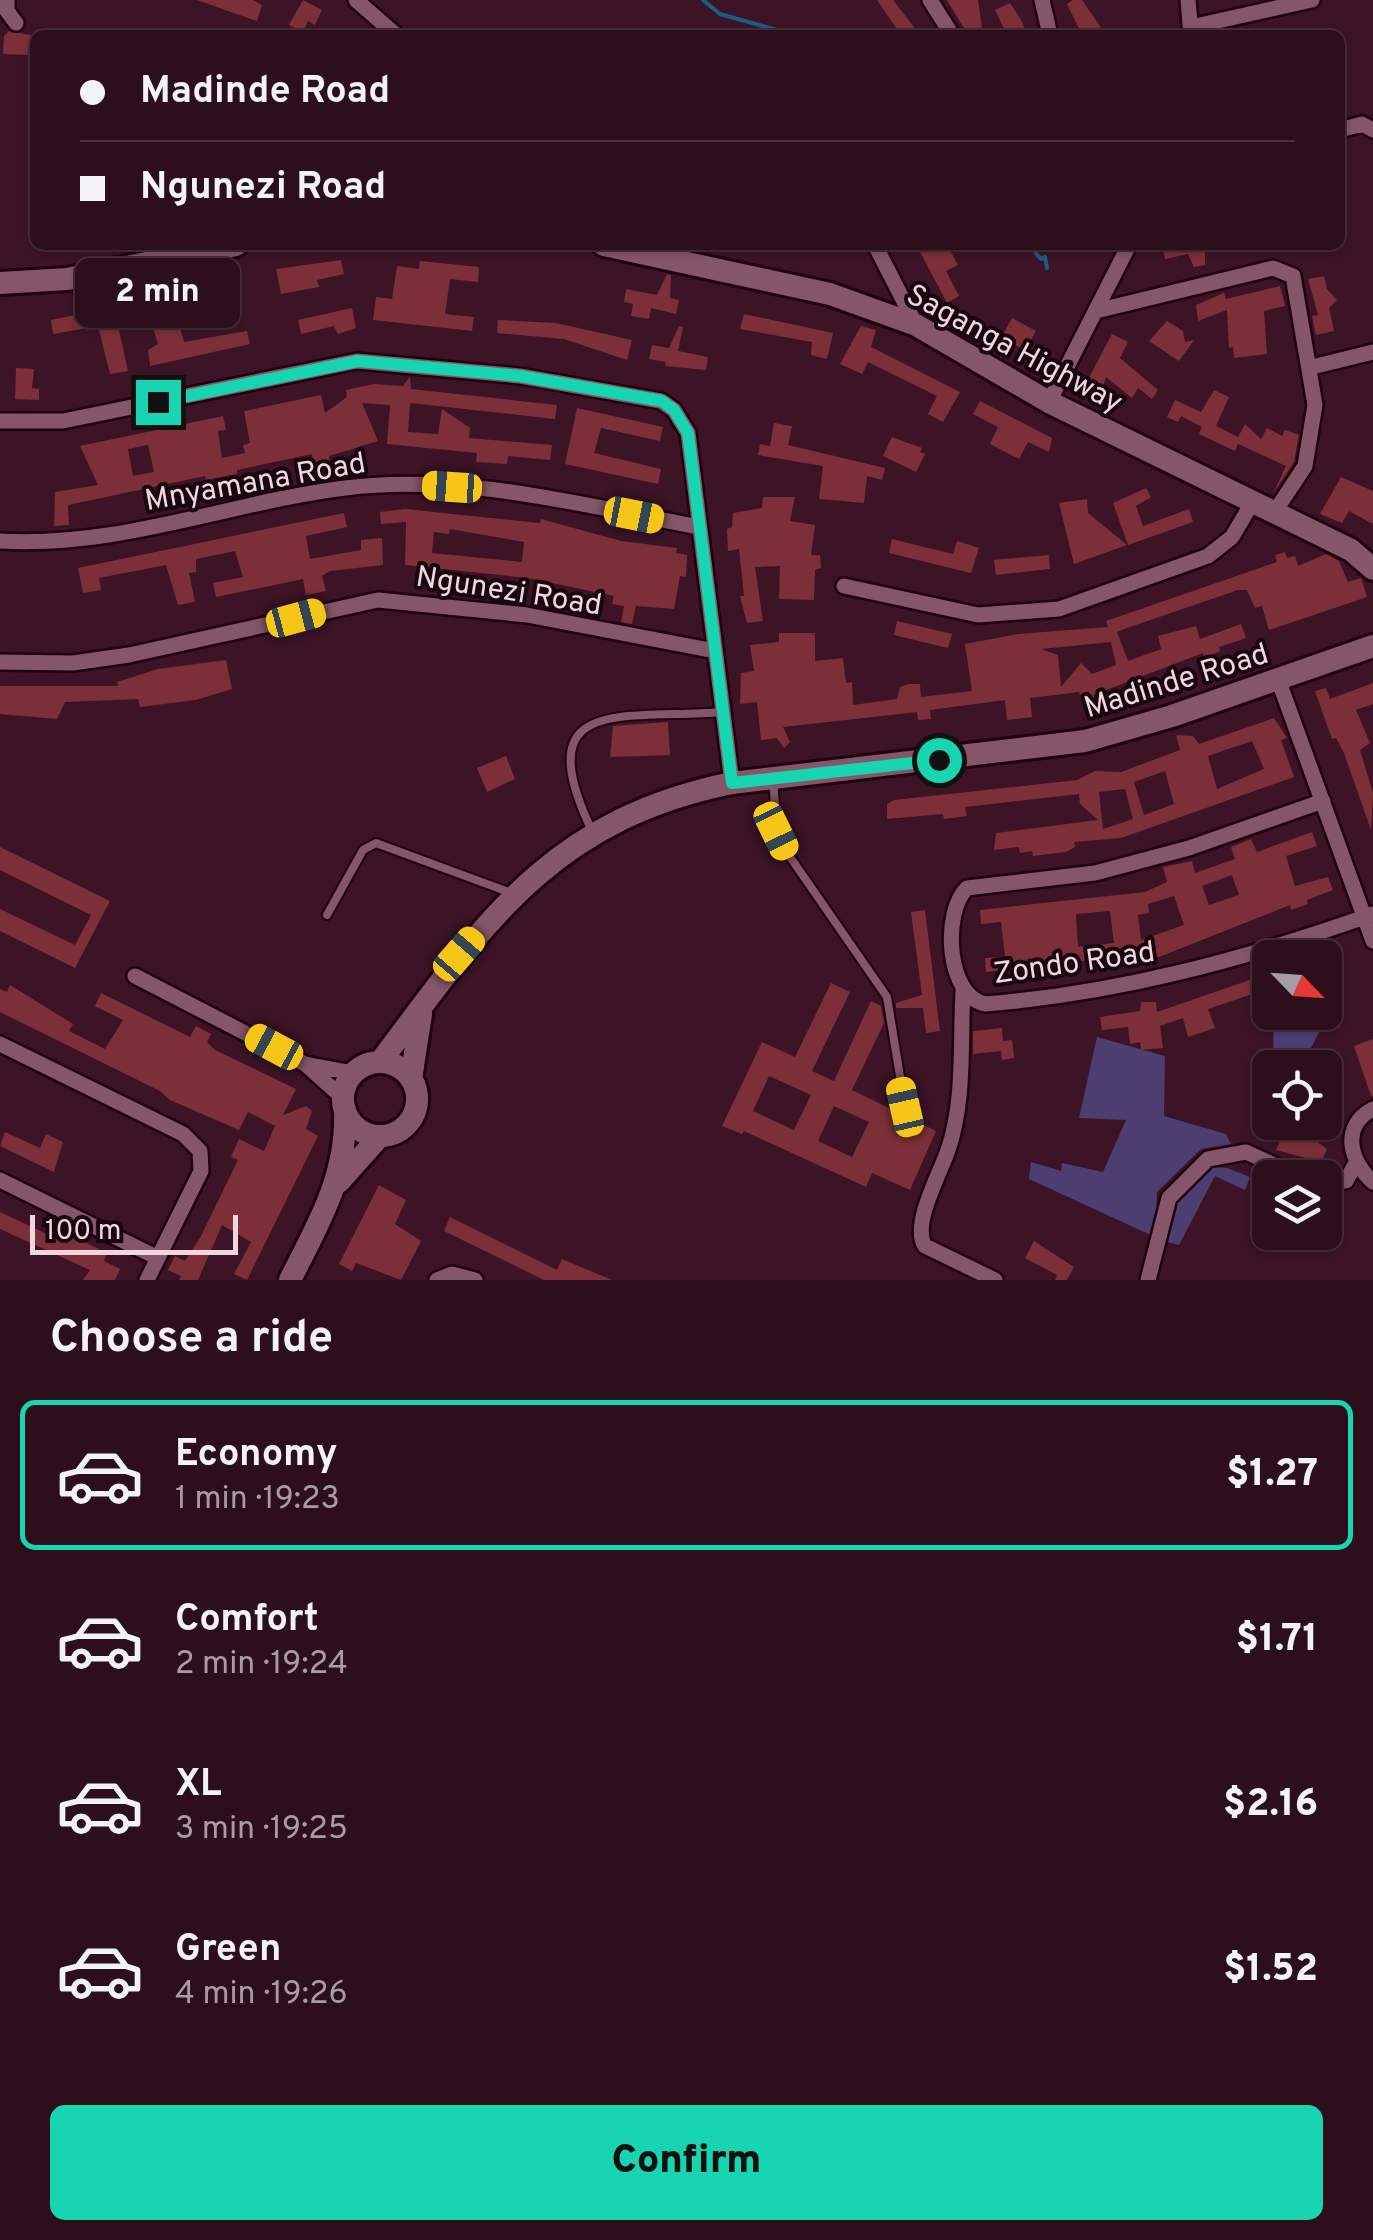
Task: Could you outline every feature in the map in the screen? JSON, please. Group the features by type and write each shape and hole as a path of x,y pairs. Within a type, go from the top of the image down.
{"street":[{"path":"7,0 7,11 16,23"},
{"path":"356,0 390,30"},
{"path":"930,0 949,30"},
{"path":"1042,0 1049,30"},
{"path":"1188,0 1191,30"},
{"path":"1195,30 1312,0"},
{"path":"1345,128 1356,124 1373,130"},
{"path":"0,283 68,279 211,250"},
{"name":"Saganga Highway","path":"627,250 830,294 916,324 1049,402 1352,550 1373,568"},
{"path":"878,250 916,324"},
{"path":"1049,402 1127,250"},
{"path":"844,586 978,614 1059,609 1208,556 1304,466 1315,405 1312,366 1293,276 1281,269 1096,312"},
{"path":"1312,366 1373,352"},
{"path":"0,421 31,424 90,417 358,361 594,386 662,401 685,424 732,783"},
{"name":"Mnyamana Road","path":"0,542 75,543 342,488 396,484 518,492 698,527"},
{"name":"Ngunezi Road","path":"0,662 73,663 129,655 378,600 527,614 714,651"},
{"name":"Madinde Road","path":"380,1062 422,1011 459,954 514,894 593,833 666,800 732,783 1086,740 1373,646"},
{"path":"1278,679 1369,916 1373,941"},
{"name":"Zondo Road","path":"1323,801 1189,848 1095,873 967,888 952,914 964,992 986,1004 1128,986 1200,970 1369,916"},
{"path":"135,976 305,1064 353,1073 380,1062 400,1068 412,1078 417,1096 409,1122 380,1136 337,1185"},
{"path":"964,992 954,1131 919,1229 925,1246 995,1280"},
{"name":"Madinde Road","path":"412,1078 422,1011"},
{"path":"0,1044 182,1134 200,1151 201,1171 148,1280"},
{"path":"305,1064 344,1104 354,1126 380,1136"},
{"path":"290,1280 337,1185 344,1154 344,1104 353,1073"},
{"path":"1342,1182 1356,1162 1353,1128 1373,1109"},
{"path":"1148,1280 1168,1198 1208,1158 1246,1152 1263,1160"},
{"path":"1356,1162 1373,1182"},
{"path":"0,1180 158,1258"},
{"path":"438,1280 452,1274 475,1280"}],"lane":[{"path":"593,833 569,776 570,750 580,731 603,719 722,712"},
{"path":"772,780 776,831 788,854 864,958 887,997 905,1107"},
{"path":"327,915 363,850 376,842 514,894"}],"shaded area":[{"path":"1274,1030 1320,1030 1310,1050 1273,1050"},
{"path":"1097,1037 1165,1056 1164,1116 1226,1134 1231,1144 1201,1149 1157,1192 1155,1237 1029,1179 1031,1162 1061,1171 1062,1163 1103,1172 1126,1120 1079,1118"},
{"path":"1202,1166 1227,1168 1250,1177 1245,1190 1215,1176 1179,1245 1163,1241 1173,1200"}],"building":[{"path":"197,0 253,0 262,5 257,21"},
{"path":"303,0 322,10 315,25 308,21 304,30 299,30 289,25"},
{"path":"877,0 893,0 916,30 898,30"},
{"path":"947,0 978,0 982,30 965,30"},
{"path":"1082,0 1103,30 1080,30 1067,4"},
{"path":"1010,3 1026,30 1005,30 995,10"},
{"path":"9,31 30,35 30,55 3,54 4,36"},
{"path":"919,250 950,250 958,265 946,271 959,296 947,303"},
{"path":"1163,250 1205,250 1205,265 1194,267 1188,254 1165,259"},
{"path":"341,260 344,274 317,280 319,287 281,294 276,269"},
{"path":"420,261 479,267 478,282 450,279 445,314 474,317 472,331 373,320 376,297 392,299 397,266 419,269"},
{"path":"667,274 671,275 670,298 679,300 676,314 651,308 649,319 631,316 633,304 624,302 626,289 657,295"},
{"path":"1324,276 1327,289 1337,300 1329,308 1334,331 1316,335 1312,316 1318,315 1308,279"},
{"path":"218,285 240,290 237,301 177,317 184,342 247,331 250,344 150,366 148,350 158,344 145,303 214,293"},
{"path":"1280,286 1285,306 1264,311 1267,354 1234,358 1233,347 1229,348 1227,310 1198,321 1196,305 1224,293 1226,299"},
{"path":"114,307 128,371 110,374 98,326 53,334 51,320"},
{"path":"352,308 356,328 338,334 334,326 301,334 298,320"},
{"path":"744,314 833,333 827,359 811,355 812,342 740,329"},
{"path":"1012,318 1036,331 1025,350 1001,338"},
{"path":"498,320 556,323 632,340 627,360 564,339 497,333"},
{"path":"1167,321 1183,331 1185,342 1194,340 1179,361 1149,341"},
{"path":"679,326 683,327 678,351 708,357 706,370 665,366 666,362 649,359 652,345 669,348"},
{"path":"861,326 876,330 871,347 960,392 943,422 928,414 937,396 868,362 862,374 840,364"},
{"path":"1112,334 1128,342 1120,358 1158,390 1152,399 1138,388 1132,398 1106,377 1100,395 1082,391"},
{"path":"16,368 34,369 32,388 39,389 39,400 15,399"},
{"path":"410,377 411,389 557,405 555,419 410,403 408,432 438,434 442,409 470,428 469,438 552,445 550,460 508,456 507,464 476,462 477,453 387,444 390,405 362,403 378,441 329,456 333,479 316,481 312,454 237,470 237,474 206,480 205,476 68,505 69,525 54,526 55,492 98,485 80,446 223,416 226,430 218,431 222,458 245,453 243,445 250,443 244,411 321,395 325,413 347,397 346,390 374,384 403,386","holes":["148,445 154,472 133,476 128,449"]},
{"path":"1214,390 1229,397 1216,426 1238,437 1245,424 1261,439 1267,428 1282,436 1285,430 1299,435 1294,462 1273,494 1286,466 1238,444 1235,451 1199,434 1202,427 1181,416 1178,422 1167,417 1175,400 1201,412"},
{"path":"980,401 1052,438 1049,452 1028,442 1019,459 990,444 998,427 973,414"},
{"path":"577,408 663,427 660,441 601,428 594,453 661,469 658,484 565,464"},
{"path":"774,423 792,426 788,445 885,468 882,480 867,476 864,503 819,499 823,466 758,455 760,444 770,446"},
{"path":"892,437 922,448 920,452 925,454 916,472 883,456"},
{"path":"1341,477 1373,491 1373,524 1349,511 1342,523 1320,514"},
{"path":"1146,488 1151,497 1136,506 1143,526 1189,509 1193,522 1128,545 1113,503"},
{"path":"763,497 795,497 790,521 815,525 811,555 820,555 821,568 815,570 814,600 779,599 780,566 755,567 763,621 747,623 740,596 744,596 739,549 728,551 727,529 732,527 733,513 762,508"},
{"path":"1087,499 1088,513 1127,545 1074,564 1059,503"},
{"path":"405,509 540,523 541,519 621,541 677,548 676,553 687,555 686,577 680,576 674,609 636,606 632,624 621,622 624,606 612,604 614,596 528,578 405,565 406,522 381,524 380,512","holes":["450,529 524,542 522,562 432,553 434,532 449,534"]},
{"path":"344,513 347,527 306,536 310,559 361,550 361,540 382,538 383,565 330,571 322,576 326,591 306,595 303,579 216,597 213,583 243,577 235,551 196,559 196,572 189,573 195,602 178,605 166,565 99,578 101,590 83,593 78,568"},
{"path":"892,539 953,554 957,541 979,548 971,573 889,553"},
{"path":"1285,552 1287,558 1295,556 1298,566 1326,554 1339,561 1348,582 1361,578 1367,597 1269,630 1262,606 1255,608 1247,590 1238,590 1117,632 1128,661 1161,649 1158,636 1196,626 1200,639 1241,624 1246,638 1219,647 1220,651 1214,654 1204,657 1203,653 1093,695 1097,707 1085,711 1079,692 1030,698 1032,717 1007,720 1005,700 930,710 931,719 918,720 917,712 783,727 790,742 784,748 777,738 761,740 757,702 740,704 741,673 754,671 750,645 779,642 779,633 815,633 815,661 843,658 846,683 852,682 853,705 897,699 900,687 909,684 920,684 921,697 972,691 965,644 1018,634 1108,627 1106,621 1277,562 1275,555","holes":["1111,642 1116,665 1092,674 1081,663 1061,687 1058,655 1041,649"]},
{"path":"1049,555 1050,569 996,575 994,560"},
{"path":"897,621 952,634 948,648 894,635"},
{"path":"226,660 232,689 196,700 140,707 138,699 65,702 57,719 0,714 0,686 118,686 117,682 158,669"},
{"path":"1373,683 1373,704 1356,710 1370,743 1360,750 1373,793 1371,830 1344,753 1336,738 1332,739 1315,691 1326,688 1330,699"},
{"path":"1274,718 1287,738 1281,740 1294,777 1121,838 1074,842 1075,847 1066,852 1033,856 1032,851 1020,853 1019,847 994,850 996,833 1098,820 1080,804 1079,794 965,807 967,816 944,819 943,814 887,819 887,804 894,800 1077,780 1095,771 1121,772 1180,750 1176,735 1193,736 1199,744","holes":["1252,741 1264,769 1217,789 1208,756","1165,771 1174,804 1144,815 1134,782","1125,789 1133,819 1103,829 1099,792"]},
{"path":"668,722 670,755 610,757 613,726"},
{"path":"506,756 515,779 487,792 477,768"},
{"path":"1312,832 1317,846 1286,856 1295,886 1328,877 1333,890 1307,900 1308,904 1291,910 1290,905 1159,957 1150,953 986,972 985,958 1005,957 1001,922 981,924 980,910 1145,892 1167,882 1163,867 1192,861 1195,873 1235,859 1231,847 1251,839 1257,852","holes":["1232,875 1239,895 1209,905 1202,886","1174,896 1184,925 1141,940 1138,915 1149,913 1148,904","1110,911 1114,943 1078,947 1076,914"]},
{"path":"0,847 110,901 75,968 0,931 0,909 75,945 91,915 0,870"},
{"path":"925,910 940,1031 926,1033 923,1008 896,1008 896,1003 922,995 911,912"},
{"path":"1252,979 1252,994 1208,1009 1215,1028 1188,1037 1183,1018 1160,1026 1163,1048 1141,1050 1140,1042 1130,1044 1128,1027 1102,1030 1100,1017 1140,1011 1141,1002 1156,1002 1157,1012"},
{"path":"831,983 850,992 812,1071 834,1081 871,1001 881,1006 884,1023 852,1090 936,1131 910,1190 872,1173 866,1187 744,1131 742,1134 722,1126 762,1042 795,1057","holes":["769,1076 811,1095 794,1130 753,1111","834,1106 869,1122 852,1157 818,1141"]},
{"path":"10,985 73,1024 69,1031 105,1049 123,1020 95,1006 101,993 190,1037 196,1026 211,1034 207,1042 215,1050 296,1089 283,1115 306,1106 312,1111 306,1129 318,1136 247,1280 234,1274 251,1242 222,1225 198,1280 179,1280 181,1276 168,1270 175,1256 185,1261 201,1236 238,1160 231,1157 239,1139 264,1151 275,1126 248,1112 239,1130 170,1100 160,1091 0,1012 0,989 7,992"},
{"path":"1002,1028 1003,1041 1012,1040 1014,1058 1002,1060 1001,1051 973,1054 973,1031"},
{"path":"1373,1039 1373,1096 1371,1096 1354,1046"},
{"path":"5,1132 40,1148 46,1134 63,1142 54,1172 0,1146"},
{"path":"1281,1140 1315,1140 1327,1149 1322,1160 1276,1150"},
{"path":"379,1185 406,1200 395,1224 421,1241 401,1280 356,1263 352,1271 339,1264"},
{"path":"0,1212 62,1241 66,1233 107,1253 104,1261 120,1269 115,1280 83,1280 90,1270 0,1229"},
{"path":"450,1217 557,1270 562,1259 612,1280 544,1280 444,1231"},
{"path":"1034,1241 1074,1267 1067,1280 1055,1280 1057,1275 1025,1258"}],"waterway":[{"path":"703,0 720,14 777,30"},
{"path":"1033,250 1041,259 1045,257 1047,268"}],"route":[{"path":"158,402 358,361 520,376 662,401 685,424 692,453 732,783 939,760"}]}
